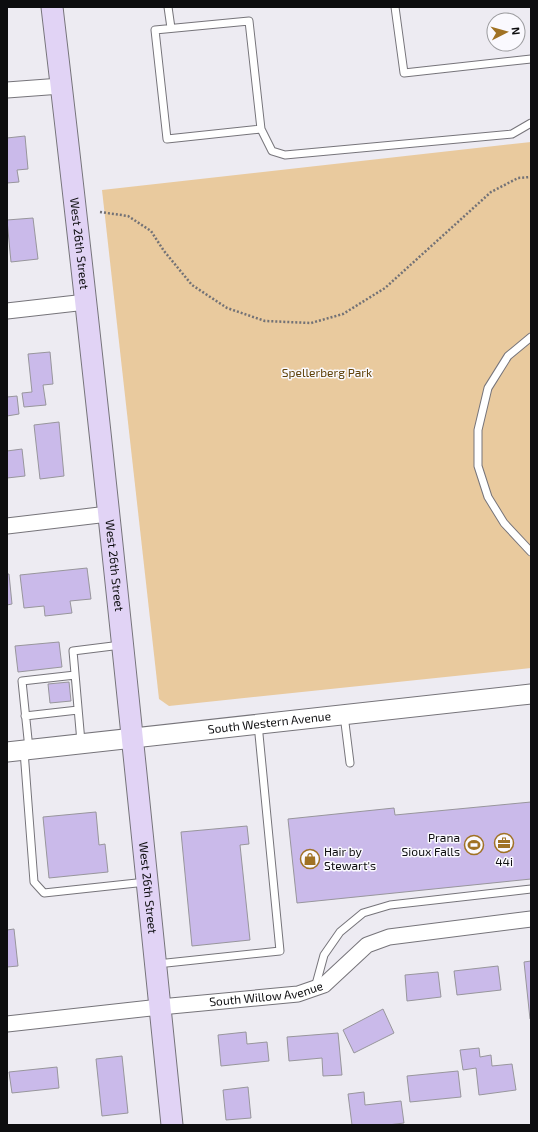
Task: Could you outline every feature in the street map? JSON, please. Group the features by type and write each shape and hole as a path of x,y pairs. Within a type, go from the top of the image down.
{"main road":[{"name":"West 26th Street","path":"52,7 123,645 172,1125"}],"street":[{"path":"7,90 61,86"},
{"path":"7,311 86,302"},
{"path":"7,526 108,514"},
{"name":"South Western Avenue","path":"20,751 531,694"},
{"name":"South Willow Avenue","path":"7,1024 160,1007 298,994 324,985 367,945 388,937 531,919"}],"lane":[{"path":"168,7 171,28"},
{"path":"395,7 404,73 531,59"},
{"path":"261,129 167,139 155,30 249,21 261,129 272,151 285,155 512,134 531,123"},
{"path":"531,337 508,356 488,388 478,430 478,466 488,497 504,524 531,552"},
{"path":"81,744 73,651 123,645"},
{"path":"75,675 22,681 25,716 20,751 34,882 44,893 147,882"},
{"path":"25,716 78,710"},
{"path":"344,714 350,763"},
{"path":"156,964 280,951 258,724"},
{"path":"315,988 324,955 340,932 363,913 390,904 531,889"}],"path":[{"path":"100,212 128,216 151,231 164,251 192,285 227,308 265,321 311,323 343,314 385,288 491,192 518,178 531,177"}],"green space":[{"name":"Spellerberg Park","path":"531,142 531,668 169,706 159,699 102,190"}],"building":[{"path":"25,136 28,169 17,170 19,182 7,183 7,138"},
{"path":"33,218 38,259 11,262 7,220"},
{"path":"50,352 53,384 43,385 46,405 24,407 22,393 32,392 28,354"},
{"path":"17,396 19,414 7,416 7,397"},
{"path":"59,422 64,476 40,479 34,425"},
{"path":"22,449 25,476 7,478 7,451"},
{"path":"87,568 91,599 70,601 72,613 45,616 44,606 24,608 20,575"},
{"path":"7,574 9,574 12,604 7,605"},
{"path":"59,642 62,667 18,672 15,646"},
{"path":"69,682 71,701 50,703 48,684"},
{"path":"531,802 531,879 297,903 288,819 394,808 395,815"},
{"path":"96,812 99,845 105,844 108,872 49,878 43,817"},
{"path":"247,826 249,844 240,845 250,940 192,946 181,832"},
{"path":"14,929 18,966 7,967 7,930"},
{"path":"531,961 531,1019 530,1019 524,962"},
{"path":"498,966 501,990 457,995 454,971"},
{"path":"438,972 441,997 407,1001 405,975"},
{"path":"383,1009 394,1033 354,1053 343,1030"},
{"path":"246,1032 247,1044 267,1042 269,1061 221,1066 218,1035"},
{"path":"338,1033 342,1075 323,1076 322,1058 289,1061 287,1037"},
{"path":"479,1048 480,1057 491,1055 492,1066 512,1064 516,1090 479,1095 476,1068 463,1070 460,1050"},
{"path":"122,1056 128,1113 102,1116 96,1059"},
{"path":"57,1067 59,1088 12,1093 9,1072"},
{"path":"458,1071 461,1097 410,1102 407,1076"},
{"path":"248,1087 251,1118 226,1120 223,1090"},
{"path":"364,1092 365,1105 401,1101 404,1123 388,1125 352,1125 348,1094"}],"place":[{"name":"44i","path":"504,843"},
{"name":"Prana Sioux Falls","path":"474,845"},
{"name":"Hair by Stewart's","path":"310,859"}]}
